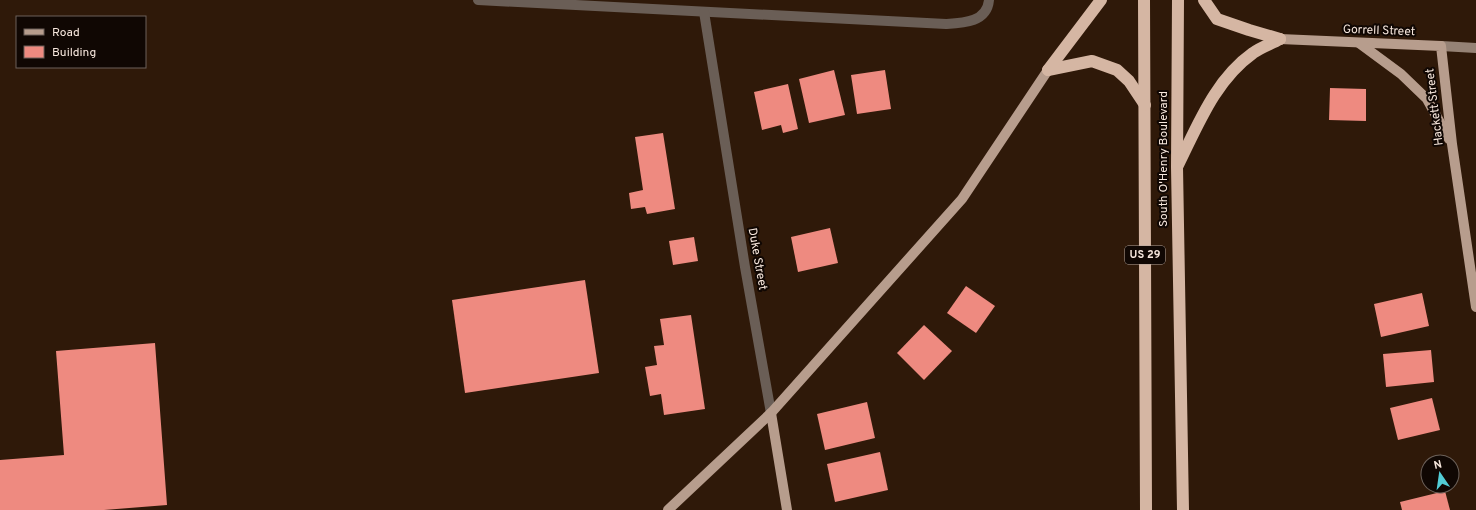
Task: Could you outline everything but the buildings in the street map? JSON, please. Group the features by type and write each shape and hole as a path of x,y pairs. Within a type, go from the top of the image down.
{"highway":[{"path":"1048,70 1101,0"},
{"name":"South O'Henry Boulevard","path":"1144,0 1146,510"},
{"name":"South O'Henry Boulevard","path":"1178,0 1177,167 1184,510"},
{"path":"1204,0 1217,19 1280,39"},
{"path":"1177,167 1210,100 1232,71 1253,53 1280,39"},
{"path":"1048,70 1092,61 1117,70 1129,81 1145,105"}],"main road":[{"name":"Gorrell Street","path":"1280,39 1440,46"},
{"path":"1359,43 1401,74 1427,99 1452,144"},
{"name":"Hackett Street","path":"1440,46 1452,144 1476,307"},
{"path":"668,510 771,413 962,199 1048,70"},
{"name":"Duke Street","path":"771,413 787,510"}],"street":[{"path":"478,0 946,24 965,23 982,17 988,6 988,0"},
{"name":"Duke Street","path":"704,12 745,268 771,413"},
{"name":"Gorrell Street","path":"1440,46 1476,48"}]}
